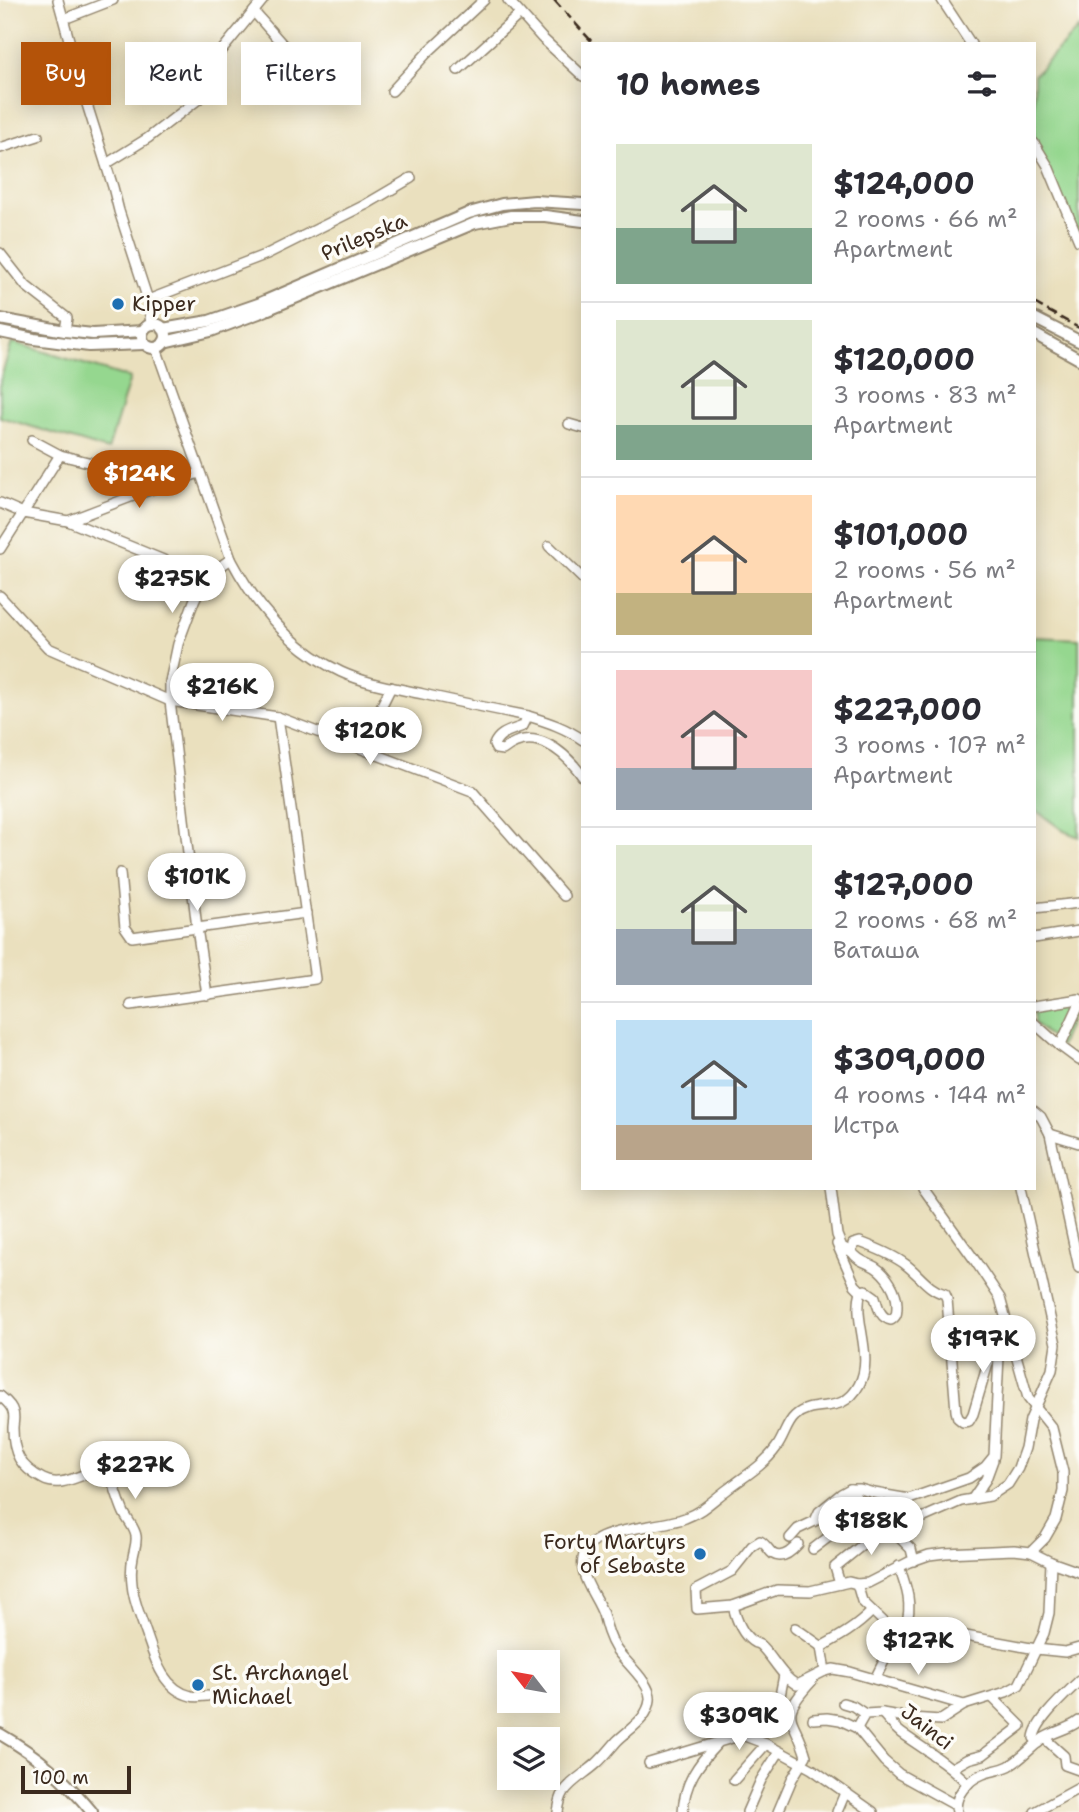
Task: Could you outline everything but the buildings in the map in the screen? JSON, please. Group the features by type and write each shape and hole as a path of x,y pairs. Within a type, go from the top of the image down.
{"main road":[{"name":"Prilepska","path":"163,329 209,321 257,304 469,213 502,204 535,201 581,204"},
{"name":"Prilepska","path":"160,345 212,331 260,313 475,223 511,216 545,216 581,221"},
{"path":"0,318 93,334 158,325 166,335 160,345 150,348 144,344 89,346 0,332"},
{"path":"1036,319 1079,341"},
{"path":"144,344 142,338 147,328"},
{"path":"1036,335 1079,359"},
{"path":"0,1734 28,1750 56,1773 92,1812"}],"street":[{"path":"58,0 119,211 148,300 147,328"},
{"path":"64,19 113,0"},
{"path":"227,44 263,0"},
{"path":"392,91 427,52 484,0"},
{"path":"508,0 542,38 581,74"},
{"path":"942,0 970,42"},
{"path":"254,12 281,42"},
{"path":"458,70 520,14"},
{"path":"106,164 148,138 191,105"},
{"path":"0,148 38,136"},
{"path":"1036,146 1048,166 1079,241"},
{"path":"148,300 267,254 365,205 411,178"},
{"path":"0,253 26,286 66,318 65,331"},
{"path":"160,345 199,473 231,559 268,617 307,652 341,672 375,684 528,716 552,723 581,739"},
{"path":"569,424 581,427"},
{"path":"32,440 60,455 92,463 120,476 141,493"},
{"path":"0,549 60,455"},
{"path":"68,521 199,473"},
{"path":"0,503 23,513 68,521 205,577"},
{"path":"549,546 581,577"},
{"path":"207,995 170,701 170,682 184,624 205,577 231,559"},
{"path":"0,596 48,648 170,701 278,717 362,747 472,792 564,896"},
{"path":"362,747 391,687"},
{"path":"528,716 523,726 502,733 495,741 496,749 503,750 514,741 532,740 552,746 581,774"},
{"path":"131,1004 315,979 278,717"},
{"path":"120,873 125,927 132,937 306,913"},
{"path":"1036,908 1079,902"},
{"path":"1036,938 1079,931"},
{"path":"1036,1006 1079,999"},
{"path":"1060,1046 1079,1005"},
{"path":"1036,1025 1079,1060"},
{"path":"1036,1113 1050,1134 1079,1268"},
{"path":"1050,1134 1079,1143"},
{"path":"831,1190 836,1235 838,1247 855,1285 875,1297 883,1317 891,1320 896,1317 897,1301 887,1278 877,1268 856,1258 852,1252 842,1247 836,1235"},
{"path":"924,1190 1000,1298 1009,1345 1028,1398 1052,1428 1063,1472 1063,1491 1056,1520 1045,1538 1031,1552"},
{"path":"895,1533 961,1501 990,1496 1008,1484 1018,1468 1030,1420 1052,1370 1056,1344 1021,1190"},
{"path":"852,1252 853,1244 860,1242 871,1246 906,1265 935,1291 945,1294 956,1411 963,1422 969,1421 972,1414 992,1350 997,1343 1009,1345"},
{"path":"558,1812 563,1793 641,1720 650,1700 647,1686 614,1646 598,1604 589,1590 583,1561 586,1550 594,1540 606,1534 682,1520 703,1510 765,1461 779,1445 795,1416 805,1409 833,1406 852,1396 864,1370 859,1299 861,1291"},
{"path":"973,1498 986,1479 995,1451 999,1356 1009,1345"},
{"path":"0,1396 13,1412 13,1446 17,1457 37,1476 50,1483 57,1483 93,1471 101,1470 107,1473 136,1533 132,1586 136,1606 158,1666 166,1679 182,1692 192,1697 207,1696"},
{"path":"995,1451 985,1466 969,1478 909,1499 850,1489 819,1512 815,1521 798,1529 789,1554 773,1554 765,1543 760,1541 752,1546 732,1570 696,1590 697,1609 733,1606 777,1590 810,1591 840,1584 868,1583 914,1560 945,1553 999,1550 1031,1552 1051,1563 1079,1572"},
{"path":"850,1489 864,1509 911,1549 914,1560"},
{"path":"813,1549 864,1509"},
{"path":"840,1584 835,1567 886,1526"},
{"path":"843,1703 864,1714 881,1713 941,1720 964,1705 1006,1692 1019,1685 1044,1633 1049,1613 1051,1563"},
{"path":"899,1566 909,1592 910,1614 906,1625"},
{"path":"857,1584 862,1601 889,1627 888,1653 875,1679"},
{"path":"733,1606 737,1620 749,1638 761,1645 784,1675 797,1685 833,1669 964,1705"},
{"path":"822,1647 844,1634 872,1611"},
{"path":"889,1627 906,1625 1036,1649 1065,1652 1079,1648"},
{"path":"795,1628 822,1647"},
{"path":"778,1812 792,1779 804,1760 802,1741 791,1721 790,1711 795,1699 822,1673 822,1647"},
{"path":"779,1701 784,1675"},
{"path":"1079,1681 1051,1709 1034,1732 1034,1738 1064,1756 1065,1765 1079,1770"},
{"name":"Jainci","path":"952,1768 968,1759 983,1755 1021,1726 992,1697"},
{"name":"Jainci","path":"881,1713 900,1733 952,1768 968,1784"},
{"path":"857,1728 864,1714"},
{"path":"813,1719 839,1720 857,1728 898,1774 956,1809 960,1792 979,1776 1010,1766 1041,1741 1079,1721"},
{"path":"649,1763 742,1735 804,1760 873,1812"},
{"path":"683,1812 683,1802 691,1776 699,1763 719,1743"},
{"path":"734,1780 766,1744"},
{"path":"747,1812 761,1780 779,1752"},
{"path":"1035,1812 1079,1788"},
{"path":"836,1812 845,1793"}],"green space":[{"path":"1079,28 1079,241 1036,147 1036,73"},
{"path":"12,342 130,378 108,450 0,417 0,381"},
{"path":"1036,637 1079,639 1079,837 1064,831 1036,810"},
{"path":"1079,999 1060,1046 1036,1025 1036,1006"}],"railway":[{"path":"554,0 592,42"},
{"path":"1036,304 1079,328"}],"place":[{"name":"Kipper","path":"118,304"},
{"name":"Forty Martyrs of Sebaste","path":"700,1554"},
{"name":"St. Archangel Michael","path":"198,1685"}]}
